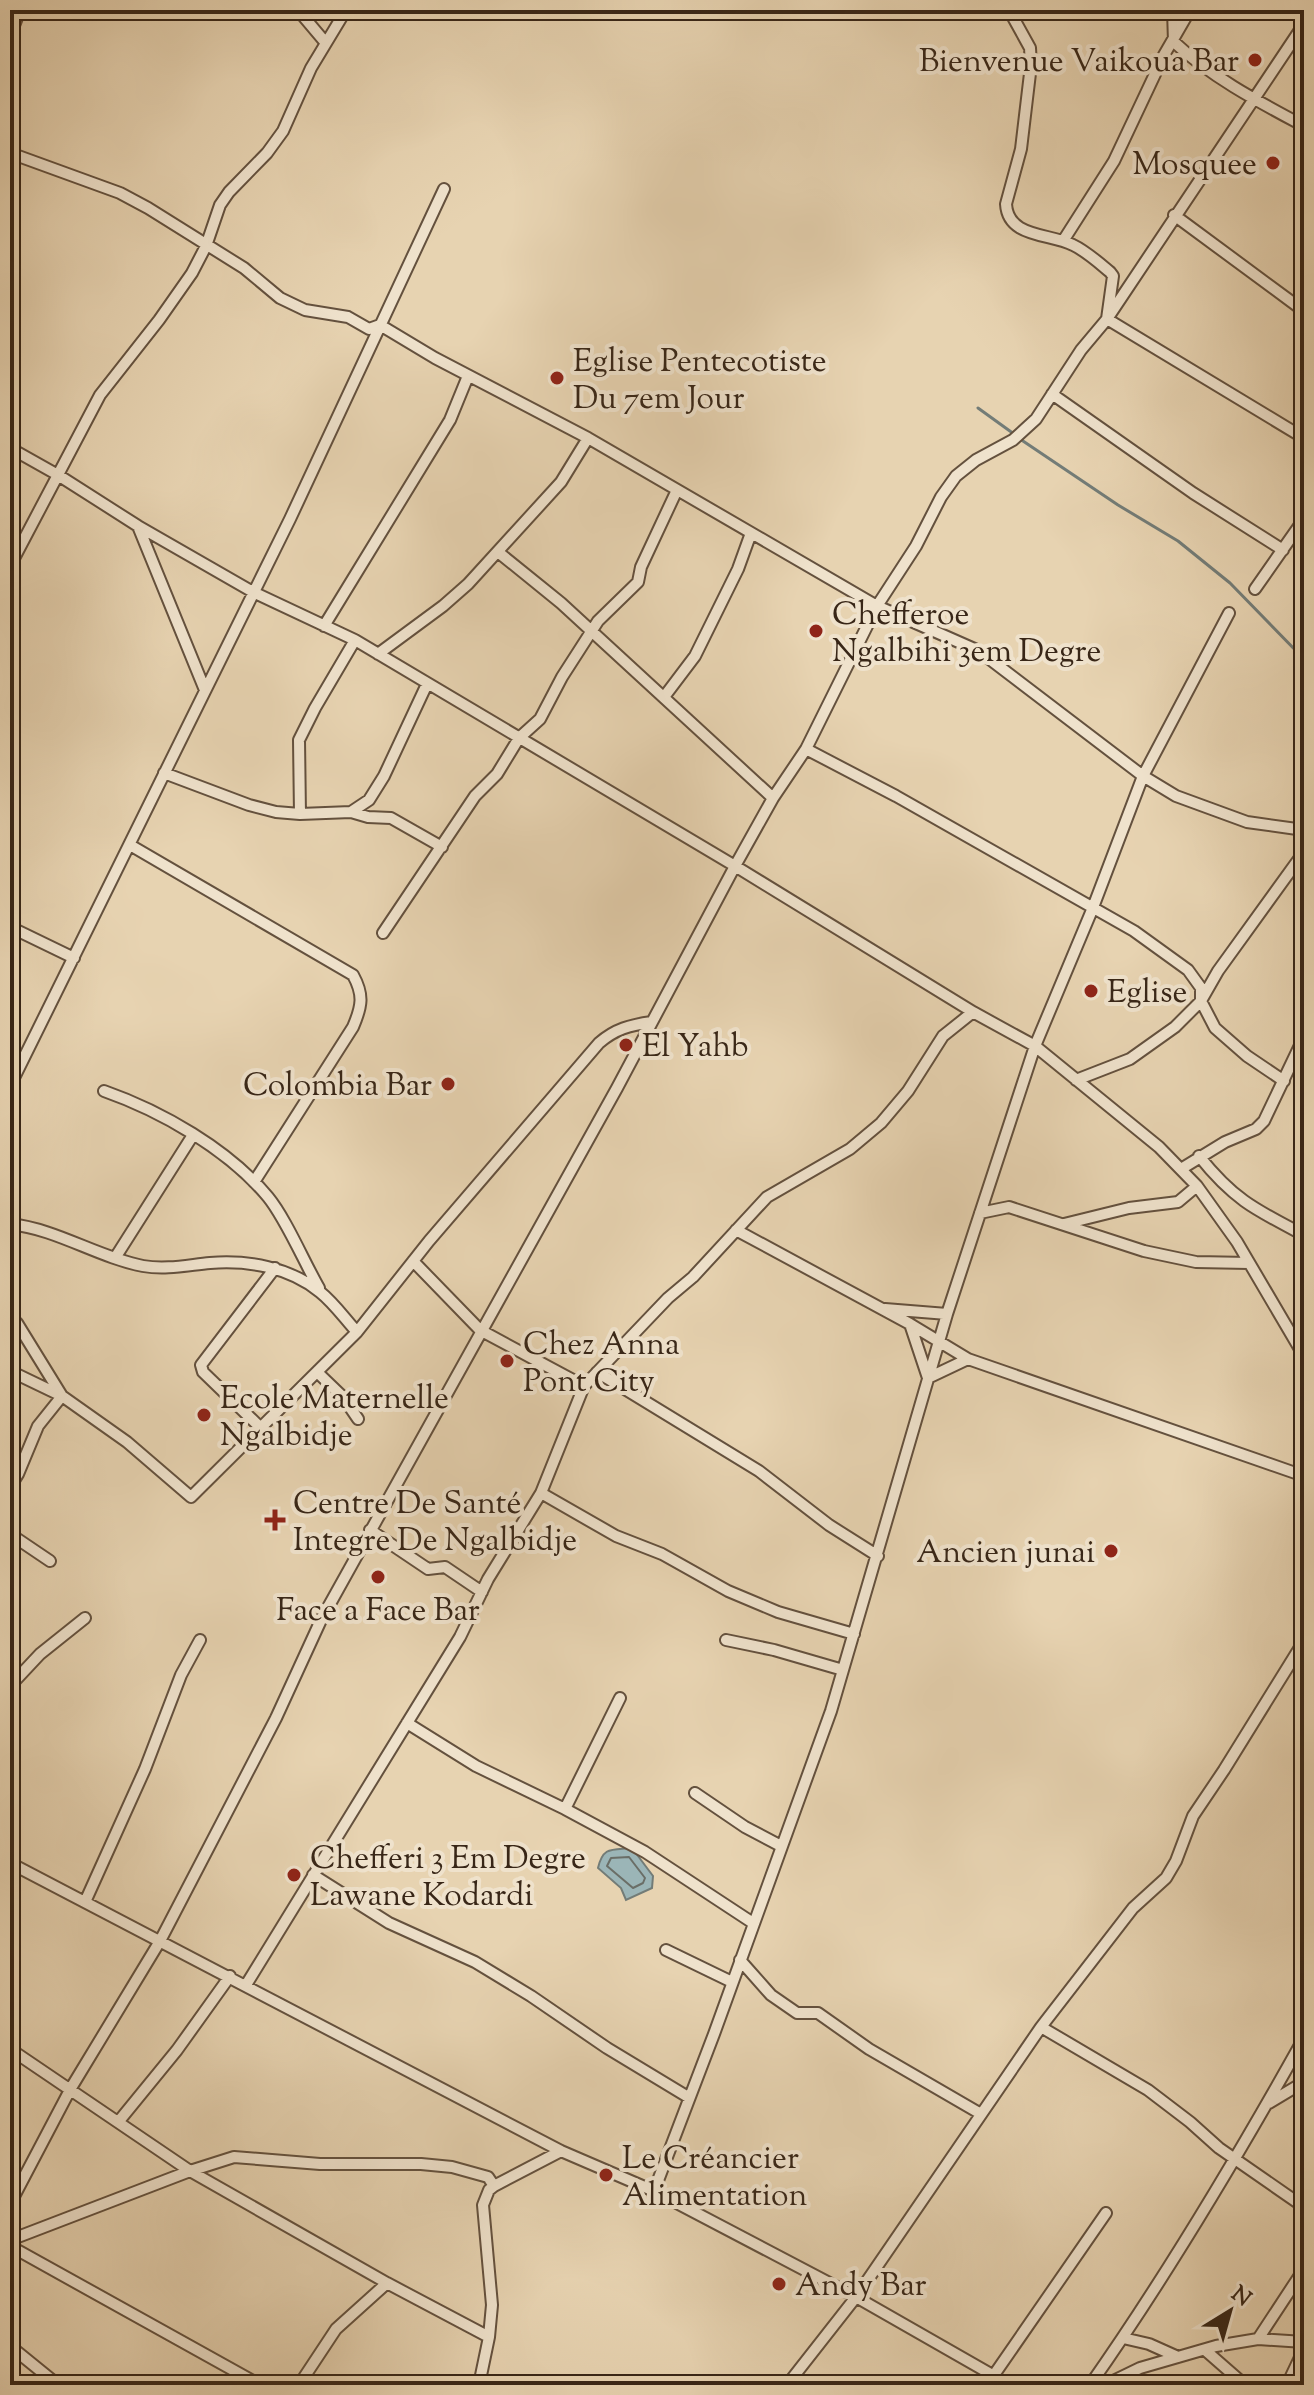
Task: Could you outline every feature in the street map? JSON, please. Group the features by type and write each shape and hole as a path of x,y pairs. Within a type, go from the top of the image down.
{"street":[{"path":"10,36 20,10"},
{"path":"298,10 325,42"},
{"path":"10,566 108,382 172,302 206,246 220,205 283,131 325,42 346,10"},
{"path":"1009,10 1030,48 1031,65 1024,128 1006,213 1022,230 1063,241 1085,252 1113,276 1107,319"},
{"path":"1173,10 1174,42 1187,54 1253,99 1304,126"},
{"path":"1063,241 1114,161 1164,55 1190,10"},
{"path":"11,2199 71,2088 160,1941 276,1718 321,1620 735,866 773,798 806,749 877,606 916,546 941,497 956,476 1024,431 1036,419 1107,319 1304,24"},
{"path":"10,153 120,193 244,268 280,298 305,310 348,317 369,329 380,325"},
{"path":"10,1086 290,519 444,189"},
{"path":"1174,215 1304,311"},
{"path":"1107,319 1304,438"},
{"path":"380,325 468,376 588,438 877,606 979,651 1143,776 1176,796 1247,822 1304,830"},
{"path":"324,626 450,420 468,376"},
{"path":"1052,394 1193,493 1283,550"},
{"path":"378,654 443,606 498,552 561,482 588,438"},
{"path":"10,448 253,592 355,640 973,1012 1035,1046 1159,1147 1197,1186 1249,1263 1304,1356"},
{"path":"383,933 475,796 497,774 519,738 540,719 591,631 638,582 641,567 677,490"},
{"path":"1255,589 1304,519"},
{"path":"138,526 205,690"},
{"path":"664,697 695,656 738,569 751,533"},
{"path":"498,552 591,631 773,798"},
{"path":"654,2191 843,1670 947,1314 1035,1046 1092,910 1143,776 1229,613"},
{"path":"300,814 299,740 355,640"},
{"path":"351,812 369,800 384,776 427,684"},
{"path":"806,749 896,796 1092,910 1134,931 1188,970 1201,988 1201,1001 1215,1028 1247,1056 1284,1081"},
{"path":"164,773 249,805 300,814 351,812 368,817 391,818 442,847"},
{"path":"368,817 369,800"},
{"path":"130,845 353,975 362,991 361,1009 353,1027 254,1182"},
{"path":"1076,1080 1130,1059 1175,1027 1201,1001 1218,971 1304,852"},
{"path":"10,927 74,958"},
{"path":"246,1985 460,1637 482,1592 541,1493 584,1386 668,1298 693,1277 767,1197 867,1136 908,1091 943,1036 973,1012"},
{"path":"10,1371 62,1396 127,1442 191,1497 357,1332 574,1068 612,1032 652,1022"},
{"path":"1181,1169 1225,1142 1256,1129 1264,1121 1304,1037"},
{"path":"104,1091 154,1110 193,1135 254,1182 276,1209 321,1293"},
{"path":"115,1258 193,1135"},
{"path":"1199,1156 1221,1184 1243,1203 1304,1235"},
{"path":"1062,1225 1129,1208 1178,1202 1197,1186"},
{"path":"980,1213 1009,1207 1144,1251 1196,1262 1249,1263"},
{"path":"10,1224 29,1226 115,1258 161,1268 215,1263 275,1268 296,1276 321,1293 357,1332"},
{"path":"736,1230 910,1324 968,1359 1304,1476"},
{"path":"413,1261 480,1330 584,1386"},
{"path":"262,1429 203,1372 201,1365 275,1268"},
{"path":"879,1308 947,1314"},
{"path":"10,1318 17,1323 62,1396"},
{"path":"910,1324 928,1378"},
{"path":"928,1378 968,1359"},
{"path":"597,1372 759,1471 829,1525 878,1556"},
{"path":"318,1373 343,1397 358,1419"},
{"path":"10,1487 38,1426 62,1396"},
{"path":"541,1493 616,1536 662,1554 728,1591 778,1612 854,1634"},
{"path":"370,1530 420,1565 430,1569 445,1567 482,1592"},
{"path":"10,1534 50,1561"},
{"path":"863,1545 883,1538"},
{"path":"11,1683 40,1654 85,1618"},
{"path":"85,1902 145,1769 181,1675 200,1640"},
{"path":"726,1640 843,1670"},
{"path":"787,2385 856,2297 1041,2027 1133,1908 1166,1878 1193,1816 1304,1641"},
{"path":"565,1809 620,1698"},
{"path":"407,1723 476,1766 645,1852 753,1923"},
{"path":"695,1793 745,1827 781,1846"},
{"path":"10,1863 561,2151 654,2191 856,2297 990,2380 1010,2385"},
{"path":"313,1875 389,1923 475,1962 688,2097"},
{"path":"666,1950 732,1982"},
{"path":"740,1960 771,1995 797,2013 818,2013 869,2049 981,2114"},
{"path":"119,2121 177,2050 230,1976"},
{"path":"1041,2027 1148,2090 1234,2158 1304,2207"},
{"path":"1090,2385 1123,2338 1267,2104 1304,2038"},
{"path":"10,2049 190,2171 489,2337"},
{"path":"1267,2104 1304,2082"},
{"path":"479,2385 492,2305 482,2212 489,2190 561,2151"},
{"path":"10,2243 190,2171 234,2157 320,2164 421,2164 476,2172 488,2177 494,2186"},
{"path":"990,2380 1106,2213"},
{"path":"10,2243 260,2385"},
{"path":"1258,2339 1304,2269"},
{"path":"299,2385 336,2329 387,2283"},
{"path":"1123,2338 1149,2344 1178,2357"},
{"path":"1105,2385 1140,2368 1205,2350 1258,2339 1304,2342"},
{"path":"10,2346 58,2385"},
{"path":"1287,2385 1304,2349"},
{"path":"1205,2350 1245,2385"}],"water":[{"path":"632,1848 653,1876 652,1888 626,1900 621,1888 598,1868 606,1853 614,1849"}],"waterway":[{"path":"978,408 1014,434"},
{"path":"1020,439 1178,541 1230,583 1304,659"}],"place":[{"name":"Bienvenue Vaikoua Bar","path":"1255,60"},
{"name":"Mosquee","path":"1273,163"},
{"name":"Eglise Pentecotiste Du 7em Jour","path":"557,378"},
{"name":"Chefferoe Ngalbihi 3em Degre","path":"816,631"},
{"name":"Eglise","path":"1091,991"},
{"name":"El Yahb","path":"626,1045"},
{"name":"Colombia Bar","path":"448,1084"},
{"name":"Chez Anna Pont City","path":"507,1361"},
{"name":"Ecole Maternelle Ngalbidje","path":"204,1415"},
{"name":"Centre De Santé Integre De Ngalbidje","path":"275,1520"},
{"name":"Ancien junai","path":"1111,1551"},
{"name":"Face a Face Bar","path":"378,1577"},
{"name":"Chefferi 3 Em Degre Lawane Kodardi","path":"294,1875"},
{"name":"Le Créancier Alimentation","path":"606,2175"},
{"name":"Andy Bar","path":"779,2284"}]}
